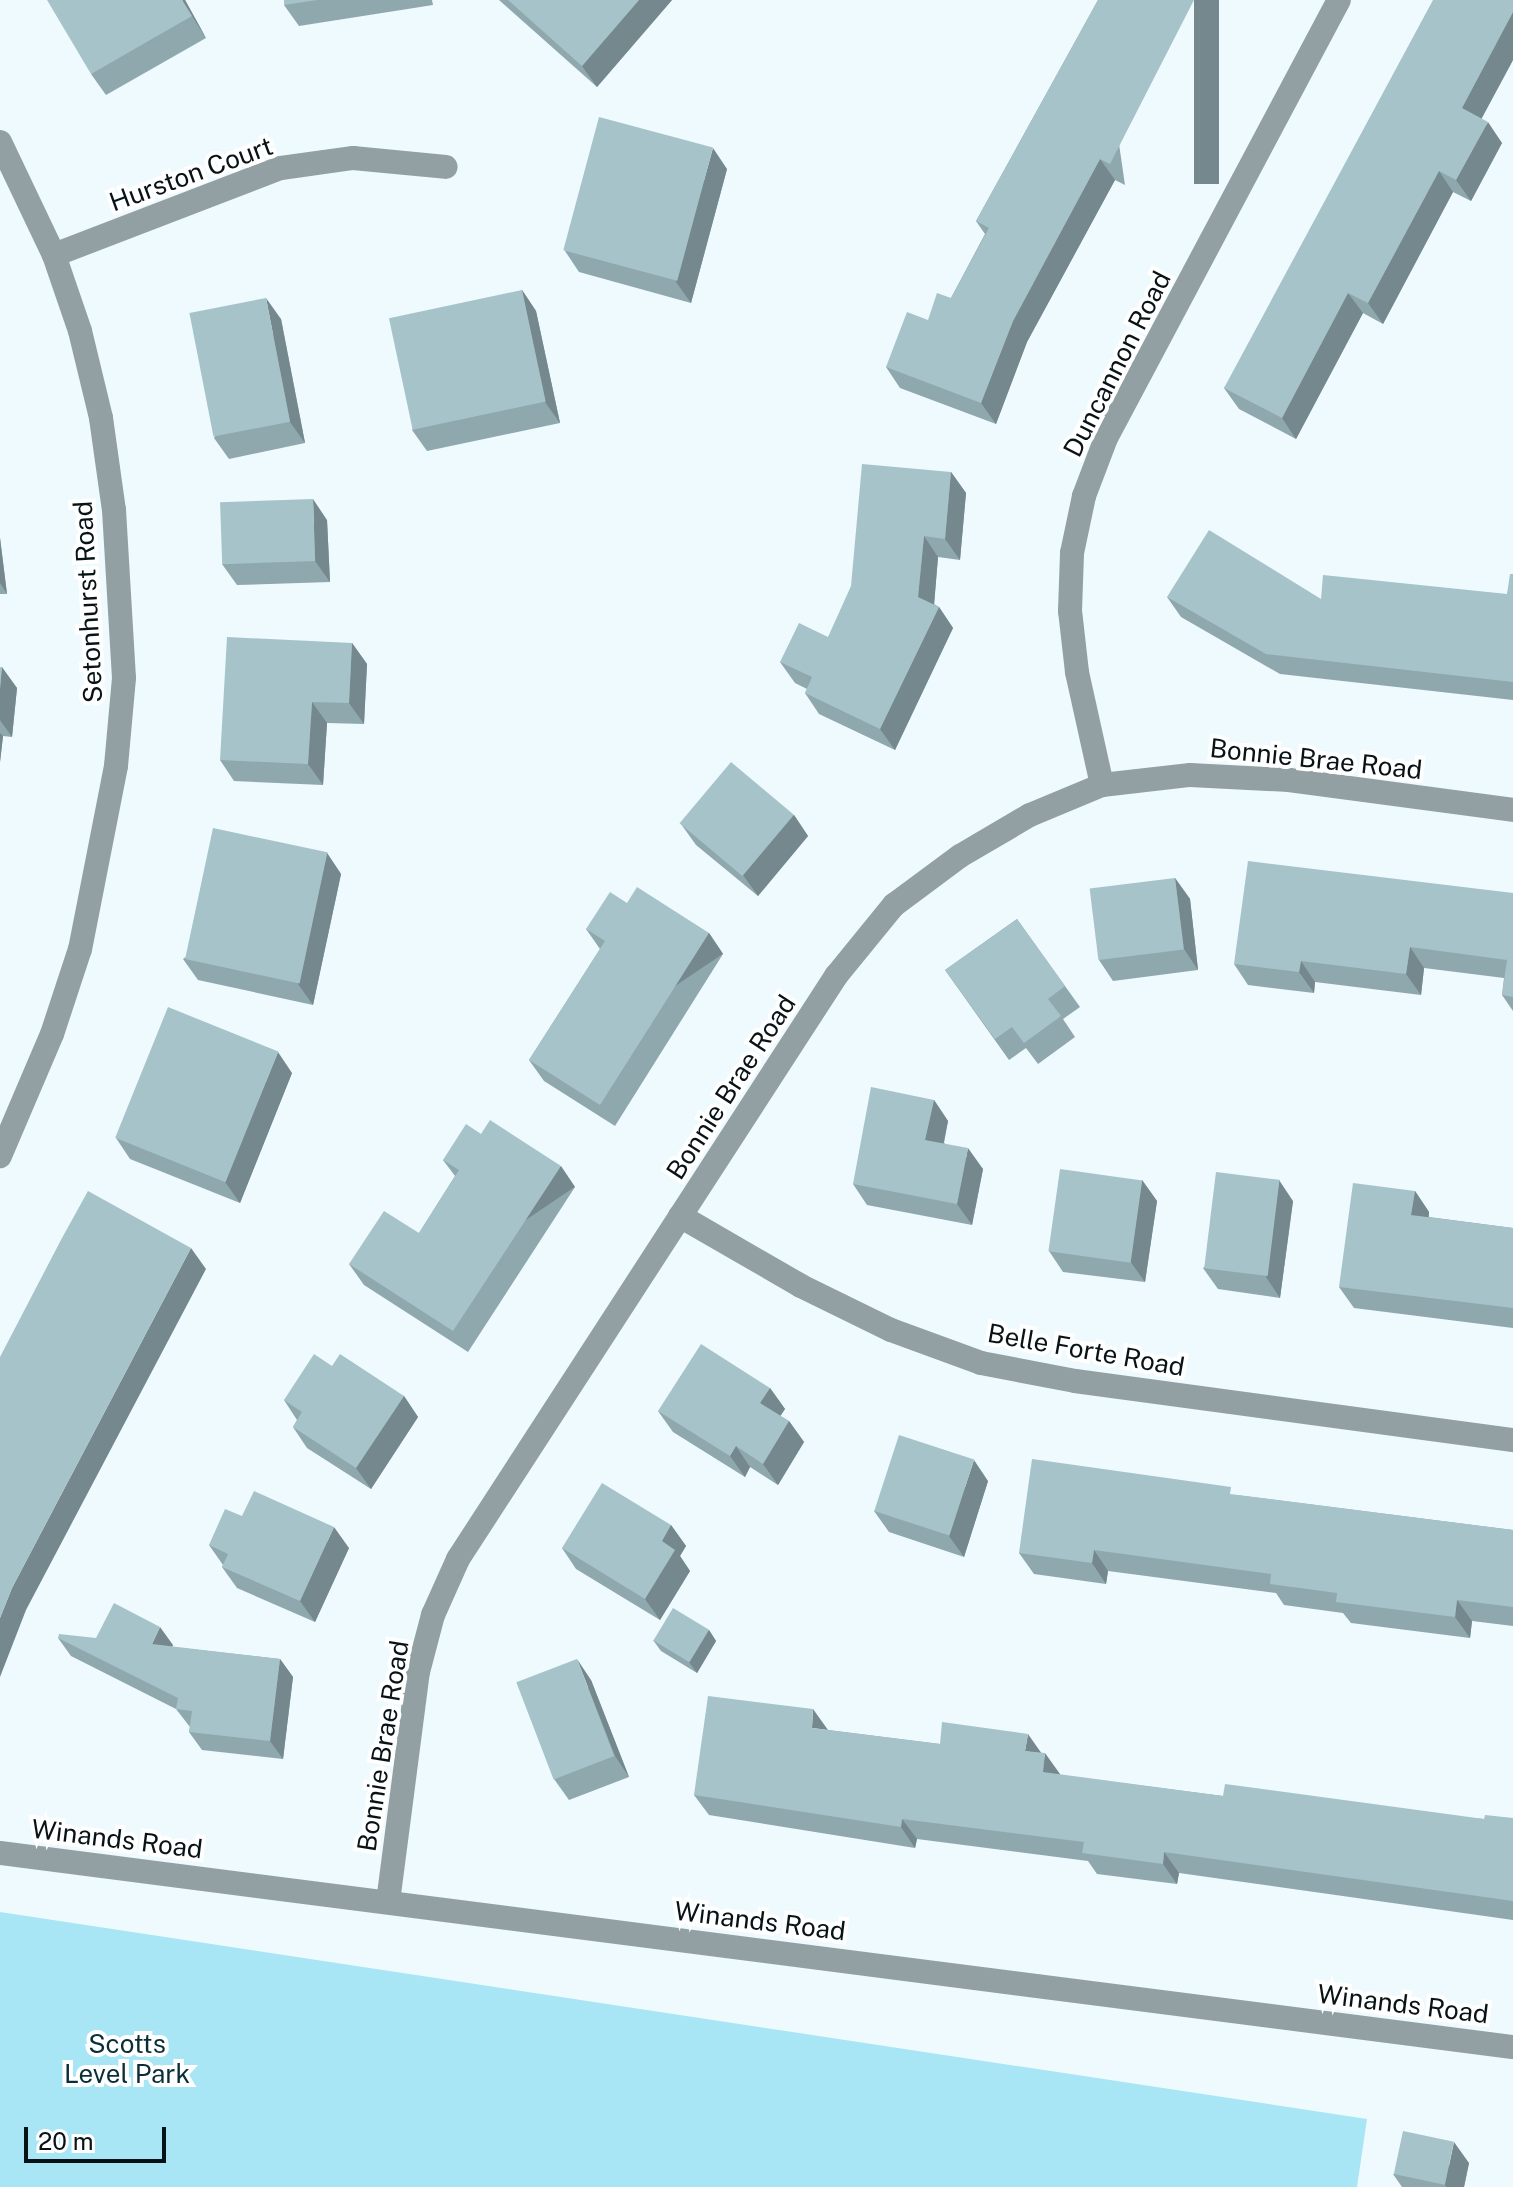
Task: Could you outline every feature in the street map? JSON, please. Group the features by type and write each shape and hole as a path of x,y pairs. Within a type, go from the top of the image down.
{"street":[{"name":"Duncannon Road","path":"1102,785 1077,672 1070,611 1072,553 1084,496 1106,438 1339,0"},
{"name":"Setonhurst Road","path":"0,142 54,255 80,331 101,418 114,510 124,678 114,781 80,949 52,1034 0,1156"},
{"name":"Hurston Court","path":"54,255 281,168 353,158 446,167"},
{"name":"Bonnie Brae Road","path":"388,1902 418,1672 433,1615 458,1559 836,976 894,905 960,856 1030,815 1102,785 1190,775 1289,780 1513,810"},
{"name":"Belle Forte Road","path":"680,1216 839,1305 981,1363 1075,1381 1513,1440"},
{"name":"Winands Road","path":"0,1853 1513,2047"}],"green space":[{"name":"Scotts Level Park","path":"0,1912 1367,2119 1357,2187 0,2187"}],"building":[{"path":"47,0 182,0 192,16 91,74"},
{"path":"284,0 317,0 284,5"},
{"path":"508,0 639,0 582,66"},
{"path":"1098,0 1194,0 1110,164 1100,159 1013,321 981,403 886,367 907,312 928,320 937,293 951,298 989,228 976,221"},
{"path":"1433,0 1513,0 1513,12 1462,108 1488,122 1456,180 1439,171 1368,303 1348,293 1282,418 1224,388"},
{"path":"599,117 713,148 677,281 563,250"},
{"path":"522,290 546,402 413,430 389,318"},
{"path":"266,298 290,422 213,437 189,313"},
{"path":"862,464 951,472 945,539 924,536 918,597 939,607 880,729 805,693 812,677 780,662 799,623 828,637 851,586"},
{"path":"313,499 315,561 222,564 220,502"},
{"path":"1209,530 1321,599 1323,575 1507,594 1510,574 1513,574 1513,682 1266,654 1167,597"},
{"path":"227,637 352,643 349,703 312,702 308,764 220,760"},
{"path":"731,762 794,815 742,876 680,823"},
{"path":"213,828 327,852 300,983 185,959"},
{"path":"1248,861 1513,893 1513,997 1502,995 1507,960 1410,947 1406,974 1301,961 1299,972 1234,964"},
{"path":"1175,878 1184,949 1098,960 1090,888"},
{"path":"637,887 709,933 600,1105 529,1060 605,941 586,929 610,892 627,903"},
{"path":"1017,919 1065,986 1048,999 1061,1016 1024,1043 1012,1027 995,1039 945,970"},
{"path":"168,1007 278,1052 226,1182 115,1138"},
{"path":"871,1087 934,1100 925,1140 968,1148 957,1204 853,1184"},
{"path":"490,1120 561,1166 453,1331 349,1264 384,1211 419,1233 459,1170 443,1160 466,1124 481,1134"},
{"path":"1060,1169 1142,1181 1131,1263 1048,1251"},
{"path":"1216,1172 1280,1180 1268,1276 1204,1268"},
{"path":"1353,1183 1415,1191 1411,1215 1513,1228 1513,1308 1339,1287"},
{"path":"88,1191 191,1248 12,1588 0,1618 0,1357"},
{"path":"701,1344 770,1388 760,1403 789,1421 763,1464 736,1446 730,1456 658,1411"},
{"path":"314,1354 332,1366 340,1354 404,1396 356,1468 293,1427 302,1412 284,1400"},
{"path":"899,1435 974,1459 949,1535 874,1511"},
{"path":"1032,1459 1231,1487 1230,1494 1513,1530 1513,1607 1457,1600 1455,1617 1336,1602 1337,1593 1270,1584 1271,1574 1094,1550 1092,1563 1019,1553"},
{"path":"602,1483 671,1525 662,1541 675,1550 645,1599 562,1548"},
{"path":"254,1491 334,1527 300,1601 222,1567 228,1554 209,1545 225,1509 242,1516"},
{"path":"114,1603 160,1627 152,1644 280,1659 270,1741 189,1732 192,1711 176,1709 178,1698 58,1638 59,1634 96,1638"},
{"path":"673,1608 709,1630 689,1662 653,1641"},
{"path":"577,1659 614,1756 554,1779 516,1682"},
{"path":"708,1696 813,1709 812,1728 940,1744 942,1722 1028,1734 1025,1751 1045,1753 1043,1772 1223,1796 1225,1784 1484,1819 1485,1815 1513,1818 1513,1901 1164,1852 1163,1864 1082,1853 1084,1842 902,1819 901,1827 694,1795"},
{"path":"1403,2131 1454,2142 1445,2185 1394,2174"}]}
